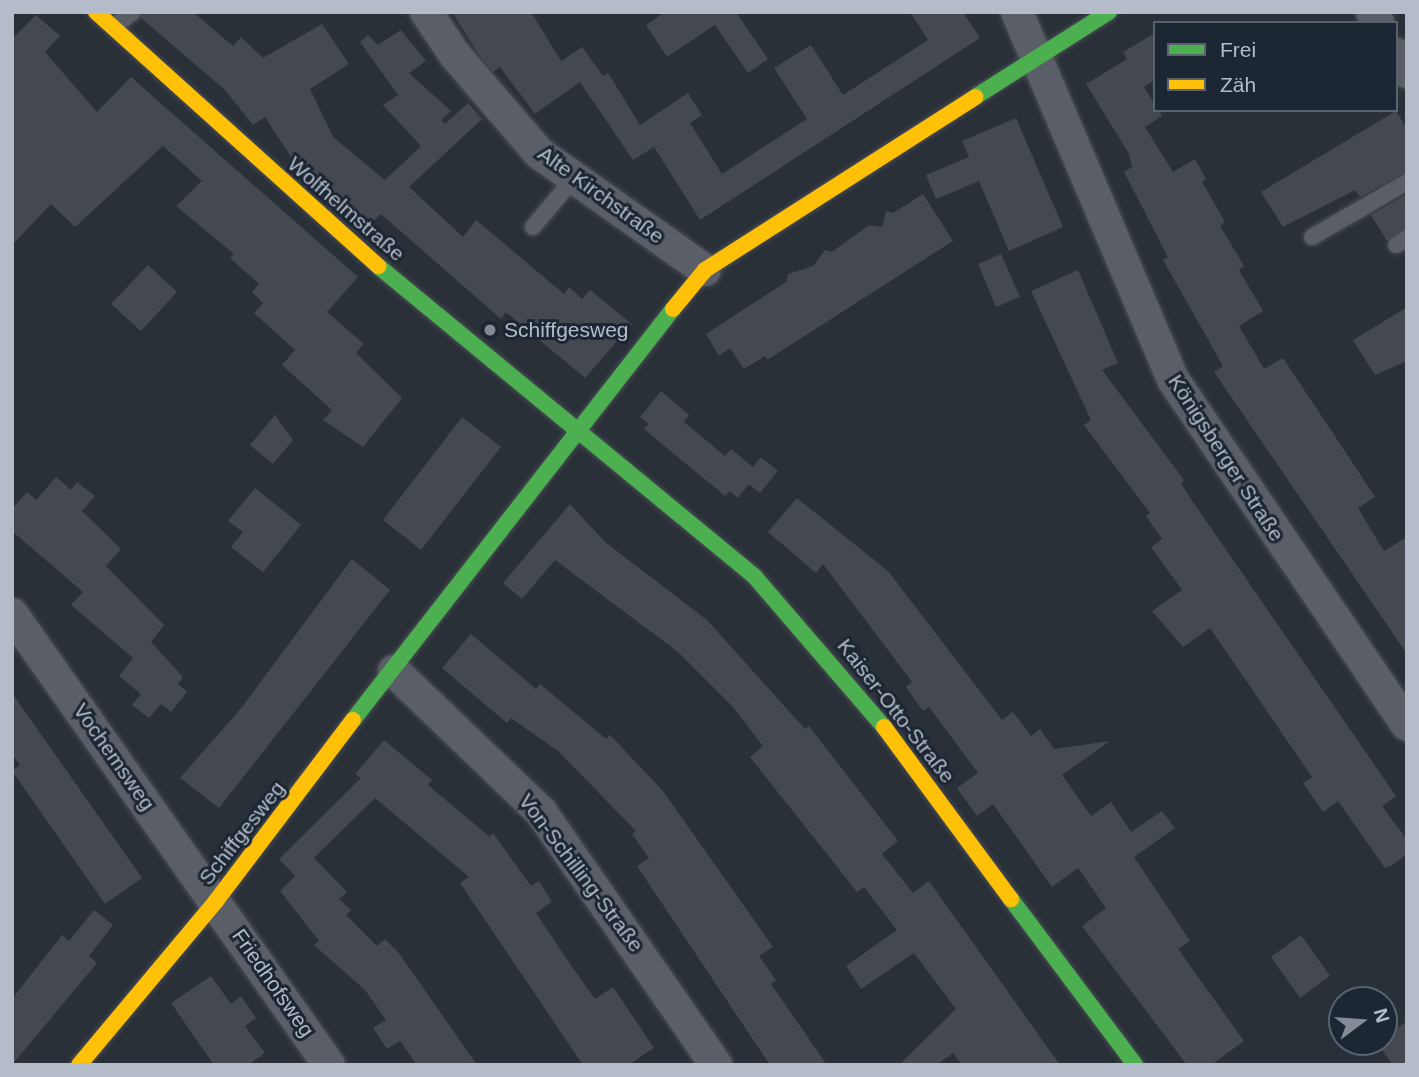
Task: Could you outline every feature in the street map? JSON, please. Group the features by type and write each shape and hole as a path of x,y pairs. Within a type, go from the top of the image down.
{"street":[{"name":"Wolfhelmstraße","path":"96,12 354,246 576,426"},
{"name":"Alte Kirchstraße","path":"426,12 455,55 539,153 705,270"},
{"name":"Königsberger Straße","path":"1017,12 1174,382 1407,725"},
{"name":"Schiffgesweg","path":"79,1065 216,901 394,671 576,426 705,270 1034,55 1109,12"},
{"name":"Kaiser-Otto-Straße","path":"576,426 755,577 850,681 1135,1065"},
{"name":"Vochemsweg","path":"12,614 216,901"},
{"name":"Von-Schilling-Straße","path":"394,671 541,812 716,1065"},
{"name":"Friedhofsweg","path":"216,901 329,1065"}],"lane":[{"path":"113,27 133,12"},
{"path":"533,227 574,178"},
{"path":"1312,237 1407,182"}],"building":[{"path":"143,12 193,12 233,46 241,37 263,58 322,24 349,64 310,89 333,137 385,180 421,146 383,105 398,95 360,42 368,35 378,45 401,30 426,61 409,73 451,111 441,120 445,124 468,103 482,119 409,187 463,237 476,220 564,294 569,287 582,299 590,290 632,324 585,378 506,312 501,319 381,214 369,225 295,163 265,117 253,125 225,90 141,18"},
{"path":"452,12 531,12 561,61 582,47 603,76 608,73 640,125 688,93 702,115 690,123 722,174 807,119 774,68 811,45 843,95 928,40 910,12 963,12 980,38 700,220 654,147 633,160 580,82 535,114 500,67 493,72 481,58"},
{"path":"665,12 736,12 768,59 748,73 715,25 667,57 646,25"},
{"path":"36,15 60,36 45,52 97,112 131,77 358,277 327,312 364,344 356,353 402,398 363,447 323,420 332,410 282,365 295,350 254,313 263,303 252,292 259,284 230,258 234,254 176,206 202,181 163,146 75,227 51,204 12,245 12,39"},
{"path":"1153,34 1153,81 1144,87 1153,102 1153,112 1160,112 1162,116 1145,127 1173,172 1195,159 1206,179 1202,182 1225,222 1220,226 1244,266 1239,270 1263,311 1239,326 1264,369 1283,358 1362,477 1375,497 1358,508 1384,551 1407,537 1407,654 1214,372 1223,366 1163,260 1168,257 1124,172 1132,167 1129,154 1086,84 1127,59 1123,52"},
{"path":"1394,112 1407,129 1407,172 1360,197 1355,190 1283,227 1261,192"},
{"path":"1016,118 1063,227 1009,251 979,181 936,199 926,175 969,157 962,141"},
{"path":"923,194 953,241 767,360 765,356 744,369 730,348 719,356 706,334 786,282 788,274 813,266 825,250 832,252 869,225 882,227 886,211 893,213"},
{"path":"1407,194 1407,228 1387,241 1371,215"},
{"path":"1001,254 1020,297 996,307 978,264"},
{"path":"148,265 177,292 141,331 111,304"},
{"path":"1078,270 1118,363 1102,370 1184,480 1181,483 1191,499 1396,796 1382,806 1407,840 1407,854 1391,866 1385,868 1338,801 1323,812 1303,783 1312,777 1210,628 1183,647 1152,611 1182,590 1151,547 1162,539 1146,516 1150,513 1084,425 1091,420 1031,291"},
{"path":"1407,307 1407,361 1375,375 1353,340"},
{"path":"661,391 689,415 684,422 725,456 731,449 753,467 761,457 778,471 760,493 749,484 738,498 730,491 725,496 644,429 649,424 640,417"},
{"path":"275,415 293,440 273,464 250,445"},
{"path":"462,417 501,447 421,550 383,520"},
{"path":"56,477 71,490 77,482 95,496 82,511 121,549 106,566 164,625 151,642 183,677 178,684 187,692 171,712 161,704 149,718 132,705 141,694 119,676 133,658 71,605 83,592 12,531 12,509 27,492 36,500"},
{"path":"255,488 301,525 263,572 231,547 243,532 228,521"},
{"path":"797,498 888,571 1002,720 1013,712 1031,736 1040,729 1054,749 1110,741 1062,775 1091,816 1111,802 1131,832 1162,811 1175,828 1134,857 1190,941 1178,949 1244,1041 1211,1065 1187,1065 1082,926 1106,908 1078,868 1052,887 993,804 977,816 957,788 978,773 929,707 923,711 915,700 906,687 912,682 823,564 816,573 768,532"},
{"path":"570,504 605,542 707,620 805,729 809,726 898,841 882,854 913,893 929,881 1060,1065 962,1065 953,1053 936,1065 899,1065 956,1009 914,953 861,989 846,966 897,930 864,887 857,892 750,757 763,746 733,707 678,652 555,560 522,599 503,583"},
{"path":"352,559 390,590 219,808 180,778 242,707"},
{"path":"471,634 536,689 540,684 606,739 610,735 663,791 773,947 759,956 776,980 771,984 827,1065 770,1065 637,866 649,858 632,834 636,831 558,751 511,718 507,723 442,668"},
{"path":"12,693 142,878 105,904 12,771 20,765 12,754"},
{"path":"384,740 432,780 428,785 490,837 493,833 531,886 539,881 552,902 536,913 570,964 595,999 613,987 654,1048 628,1065 583,1065 460,883 469,877 375,798 314,858 347,892 339,899 351,910 346,915 377,946 385,939 399,953 477,1065 417,1065 400,1041 387,1049 373,1028 386,1020 365,990 314,945 319,941 280,891 295,876 279,859 361,778 355,774"},
{"path":"94,910 113,925 89,956 97,963 12,1065 12,999 62,935 69,941"},
{"path":"1301,935 1330,976 1300,998 1271,957"},
{"path":"211,976 231,1004 241,996 256,1018 245,1026 265,1053 248,1065 214,1065 171,1003"},
{"path":"1407,1021 1407,1065 1393,1065 1386,1056 1398,1056 1398,1028"}],"traffic: fast":[{"path":"975,97 1109,12"},
{"path":"378,266 755,577 884,727"},
{"path":"353,720 673,309"},
{"path":"1011,899 1135,1065"}],"traffic: slow":[{"path":"96,12 378,266"},
{"path":"673,309 705,270 975,97"},
{"path":"79,1065 216,901 353,720"},
{"path":"884,727 1011,899"}],"place":[{"name":"Schiffgesweg","path":"490,330"}]}
